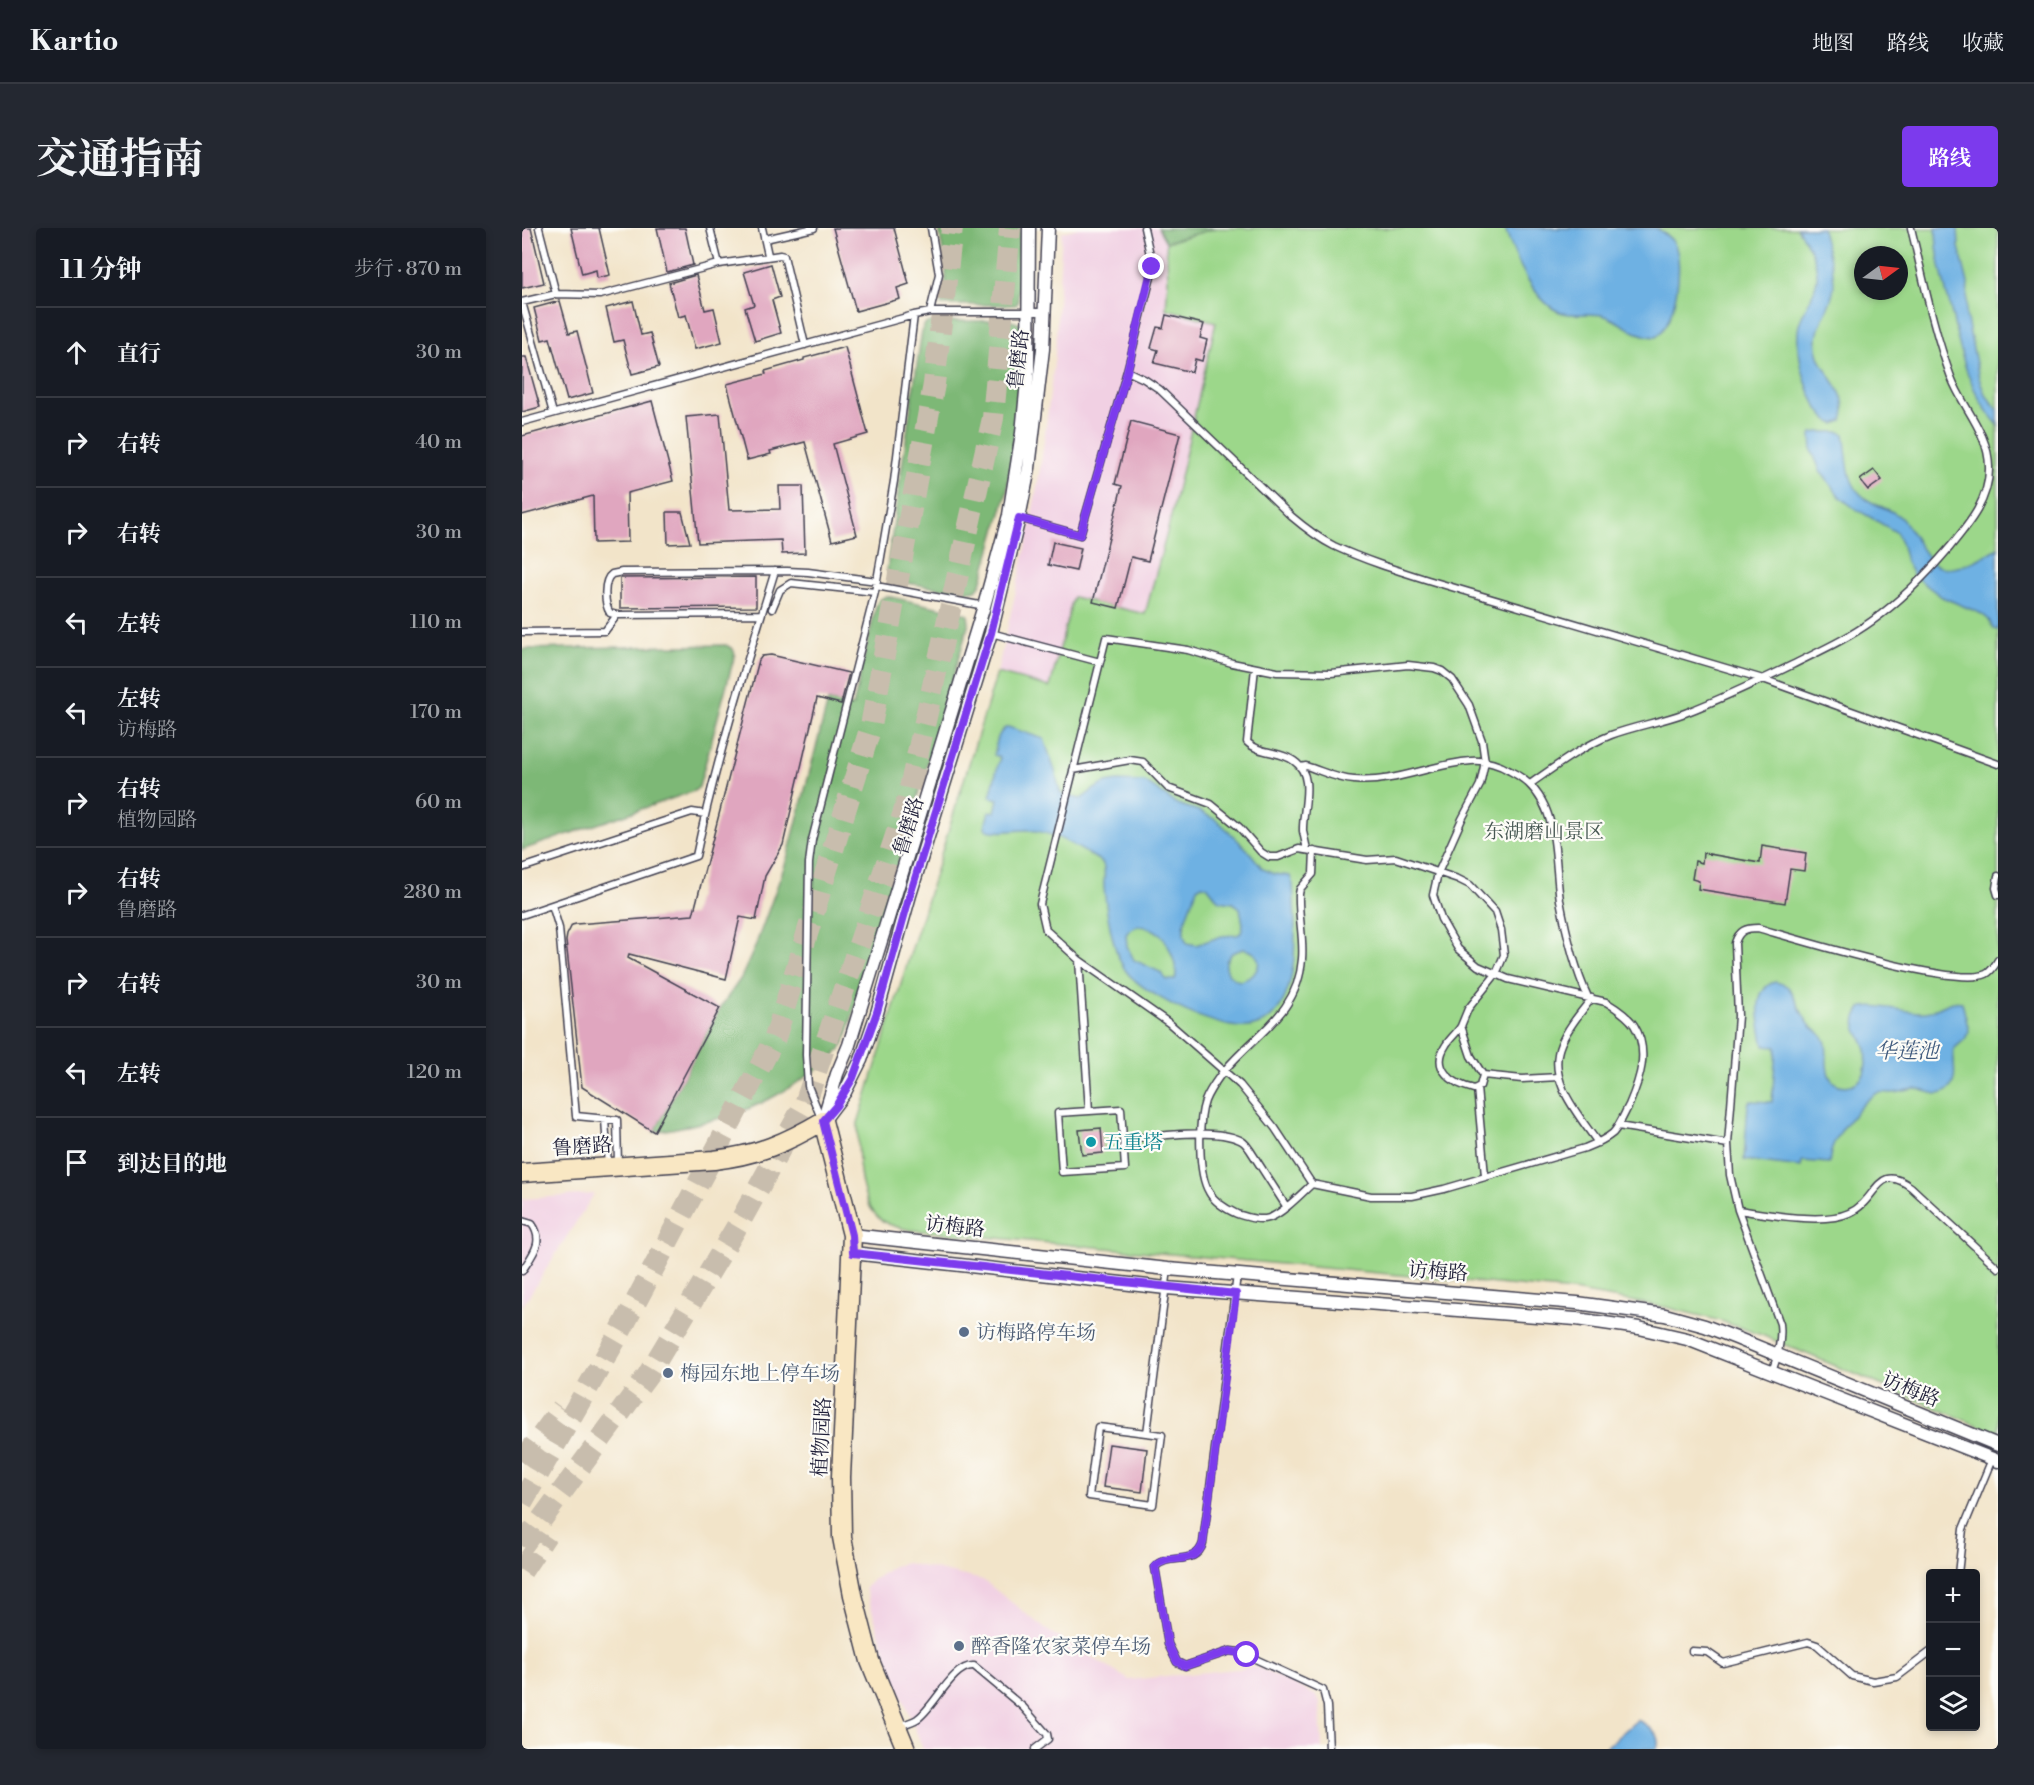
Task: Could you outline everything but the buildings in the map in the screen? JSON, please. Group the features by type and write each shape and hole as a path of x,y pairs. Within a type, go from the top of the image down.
{"street":[{"path":"823,1121 990,607 1016,477 1028,371 1029,228"},
{"name":"鲁磨路","path":"522,1173 744,1156 792,1139 823,1121 845,1092 861,1060 877,1012 910,895 991,633 990,607 1019,518 1034,429 1046,312 1048,228"},
{"name":"植物园路","path":"823,1121 852,1244 841,1477 842,1537 853,1595 867,1649 906,1749"},
{"name":"访梅路","path":"852,1244 1577,1303 1677,1318 1705,1326 1998,1445"},
{"name":"访梅路","path":"852,1244 1166,1288 1575,1319 1639,1328 1687,1339 1995,1460"},
{"path":"1575,1319 1577,1303"}],"lane":[{"path":"539,228 555,294"},
{"path":"710,228 719,264"},
{"path":"762,228 768,255"},
{"path":"765,239 814,228"},
{"path":"930,312 939,274 931,228"},
{"path":"1019,518 1080,535 1127,372 1151,272 1151,259 1144,228"},
{"path":"1530,784 1597,741 1687,712 1763,679 1848,637 1912,589 1961,533 1980,505 1988,487 1990,469 1984,442 1960,399 1950,375 1911,228"},
{"path":"552,413 522,302 555,294 600,295 719,264 768,255 784,256 805,345"},
{"path":"522,422 914,315 930,312 1046,312"},
{"path":"823,1121 808,1086 806,1055 809,863 812,840 876,586 894,481 914,315"},
{"path":"1127,372 1159,389 1291,516 1333,545 1387,567 1428,580 1763,679 1998,764"},
{"path":"1990,469 1998,465"},
{"path":"522,915 696,856 705,814 775,571"},
{"path":"761,614 617,615 610,613 607,607 607,577 615,573 808,572 990,607"},
{"path":"772,609 780,590 791,583 876,586"},
{"path":"522,632 605,631 617,615"},
{"path":"991,633 1100,662"},
{"path":"1106,638 1188,650 1255,668 1308,674 1408,665 1434,668 1452,679 1461,689 1477,725 1485,762 1480,785 1438,873 1433,895 1441,919 1464,956 1478,966 1531,985 1590,997 1619,1010 1634,1025 1640,1040 1642,1069 1635,1091 1618,1126 1612,1133 1598,1143 1428,1193 1371,1196 1312,1184 1269,1120 1225,1070 1151,1009 1079,960 1044,927 1041,904 1106,638"},
{"path":"1255,668 1247,742 1255,747 1292,759 1305,776 1307,793 1303,831 1310,850 1313,874 1299,894 1302,957 1297,986 1287,1006 1276,1020 1225,1070 1206,1098 1202,1116 1204,1181 1208,1192 1216,1202 1232,1212 1260,1219 1272,1217 1312,1184"},
{"path":"1073,770 1130,760 1143,762 1168,788 1211,804 1239,827 1264,855 1274,858 1296,849 1367,860 1396,858 1470,885 1495,912 1504,945 1502,961 1496,974 1468,1010 1461,1026 1443,1051 1442,1062 1444,1072 1455,1084 1471,1089 1477,1088 1482,1083 1484,1075"},
{"path":"1300,767 1306,766 1351,780 1371,781 1456,763 1485,762 1512,772 1530,784 1541,798 1550,824 1564,919 1580,981 1590,997"},
{"path":"522,868 692,813 705,814"},
{"path":"1998,876 1996,888 1998,895"},
{"path":"552,905 559,928 576,1116 617,1120 613,1167"},
{"path":"1772,1372 1778,1356 1780,1324 1738,1210 1730,1175 1728,1144 1738,1016 1735,943 1741,932 1758,928 1872,960 1948,974 1972,976 1986,974 1998,960"},
{"path":"1079,960 1089,1111"},
{"path":"1590,997 1560,1045 1557,1062 1558,1077 1566,1095 1598,1143"},
{"path":"1461,1026 1474,1063 1484,1075 1522,1079 1558,1077"},
{"path":"1454,1036 1465,1040"},
{"path":"1477,1088 1485,1176"},
{"path":"1121,1109 1124,1139 1125,1168 1062,1172 1058,1113 1121,1109"},
{"path":"605,1119 613,1167"},
{"path":"1618,1126 1728,1144"},
{"path":"1124,1139 1202,1134 1232,1137 1244,1143 1286,1206"},
{"path":"1738,1210 1780,1216 1824,1218 1844,1215 1853,1212 1865,1203 1884,1179 1897,1178 1911,1187 1998,1268"},
{"path":"522,1221 532,1224 539,1240 538,1246 522,1271"},
{"path":"1147,1433 1168,1269"},
{"path":"1237,1275 1203,1543 1197,1554 1187,1558 1161,1561 1155,1567 1168,1644 1177,1662 1185,1666 1230,1651 1240,1652 1323,1690 1327,1706 1329,1749"},
{"path":"1098,1427 1147,1433 1162,1435 1153,1505 1089,1496 1098,1427"},
{"path":"1959,1569 1963,1529 1995,1460"},
{"path":"1692,1651 1707,1652 1723,1663 1792,1644 1808,1642 1817,1645 1852,1676 1874,1681 1897,1677 1926,1655"},
{"path":"897,1728 917,1719 960,1670 970,1665 996,1683 1047,1734 1048,1739 1035,1749"}],"shaded area":[{"path":"1079,228 1158,228 1166,242 1168,280 1166,309 1216,321 1169,525 1145,615 1050,687 997,673 1028,538 1041,464 1055,356 1062,232"},
{"path":"594,1194 522,1307 522,1199"},
{"path":"907,1563 983,1580 1047,1630 1129,1680 1258,1667 1317,1696 1320,1704 1322,1749 923,1749 888,1661 865,1588 893,1566"}],"green space":[{"path":"939,228 1020,228 1018,303 1016,305 941,305 946,272"},
{"path":"1158,228 1216,228 1166,242"},
{"name":"东湖磨山景区","path":"1216,228 1998,228 1998,1434 1764,1336 1721,1321 1665,1307 1573,1291 910,1230 892,1225 876,1215 865,1196 862,1184 858,1123 997,673 1050,687 1073,597 1145,614 1169,525 1216,322 1166,309 1168,280 1166,242"},
{"path":"1008,320 1022,327 1024,338 1019,402 1007,492 981,584 976,590 964,592 894,581 890,578 887,569 922,330 925,324 931,322"},
{"path":"886,596 964,613 968,615 969,623 846,1038 834,1057 798,1083 761,1103 716,1119 654,1132 720,1008 741,978 755,947 787,859 828,701 853,706 876,606 879,600"},
{"path":"726,645 733,649 735,654 699,787 694,791 522,850 522,649"}],"water":[{"path":"1505,228 1656,228 1674,243 1678,264 1673,307 1663,330 1656,337 1647,336 1605,316 1568,314 1553,308 1534,290 1526,277"},
{"path":"1797,228 1822,228 1832,267 1833,292 1818,334 1817,349 1843,401 1842,421 1835,424 1818,409 1801,365 1799,325 1816,284 1817,271 1811,252"},
{"path":"1936,228 1958,228 1959,247 1968,283 1966,315 1979,378 1985,394 1998,410 1998,425 1979,398 1966,369 1940,267"},
{"path":"1819,432 1844,434 1852,482 1857,490 1873,503 1901,518 1935,565 1944,568 1960,566 1977,560 1998,548 1998,630 1993,629 1989,620 1982,614 1942,597 1914,576 1906,562 1896,532 1854,508 1840,497 1821,472 1812,451 1811,435"},
{"path":"1008,727 1044,739 1060,792 1063,795 1081,799 1106,783 1145,782 1177,804 1199,811 1218,821 1247,849 1263,869 1274,874 1290,876 1293,885 1295,920 1293,963 1290,984 1283,1002 1272,1016 1250,1027 1226,1025 1187,1012 1148,990 1131,977 1117,954 1106,908 1102,862 1050,834 1029,830 998,832 987,830 985,827 989,811 995,812 998,799 990,797 1000,757 994,755 1001,731","holes":["1202,885 1207,886 1219,901 1233,903 1240,908 1243,924 1241,933 1222,936 1196,945 1187,943 1184,937 1185,923 1197,888","1140,926 1160,934 1167,943 1172,956 1176,969 1175,980 1167,980 1160,972 1134,960 1127,946 1126,935 1129,930","1243,949 1256,955 1258,965 1253,975 1240,981 1231,976 1227,971 1226,961 1232,953"]},
{"name":"华莲池","path":"1775,982 1788,987 1806,1020 1824,1038 1828,1073 1833,1081 1842,1086 1857,1082 1865,1071 1866,1049 1855,1024 1861,1008 1874,1006 1926,1012 1953,1002 1962,1002 1969,1031 1965,1039 1954,1049 1952,1085 1941,1094 1914,1089 1895,1093 1878,1093 1873,1096 1854,1114 1838,1135 1829,1163 1802,1161 1801,1167 1744,1160 1748,1104 1751,1101 1772,1102 1776,1047 1764,1046 1759,1000 1767,986"},
{"path":"1637,1720 1656,1735 1657,1749 1604,1749"}],"tunnel":[{"path":"522,1502 621,1330 775,1038 871,726 934,384 952,228"},
{"path":"522,1546 648,1375 742,1218 805,1104 906,806 993,418 1010,228"},
{"path":"522,1462 562,1408"},
{"path":"522,1571 546,1535"}],"place":[{"name":"五重塔","path":"1091,1142"},
{"name":"访梅路停车场","path":"964,1332"},
{"name":"梅园东地上停车场","path":"668,1373"},
{"name":"醉香隆农家菜停车场","path":"959,1646"}],"route":[{"path":"1152,267 1127,372 1080,535 1019,518 991,633 910,895 877,1012 853,1078 836,1106 823,1121 852,1235 853,1253 1236,1294 1203,1543 1197,1554 1187,1558 1161,1561 1155,1567 1155,1575 1168,1644 1177,1662 1185,1666 1192,1665 1230,1651 1247,1655"}]}
